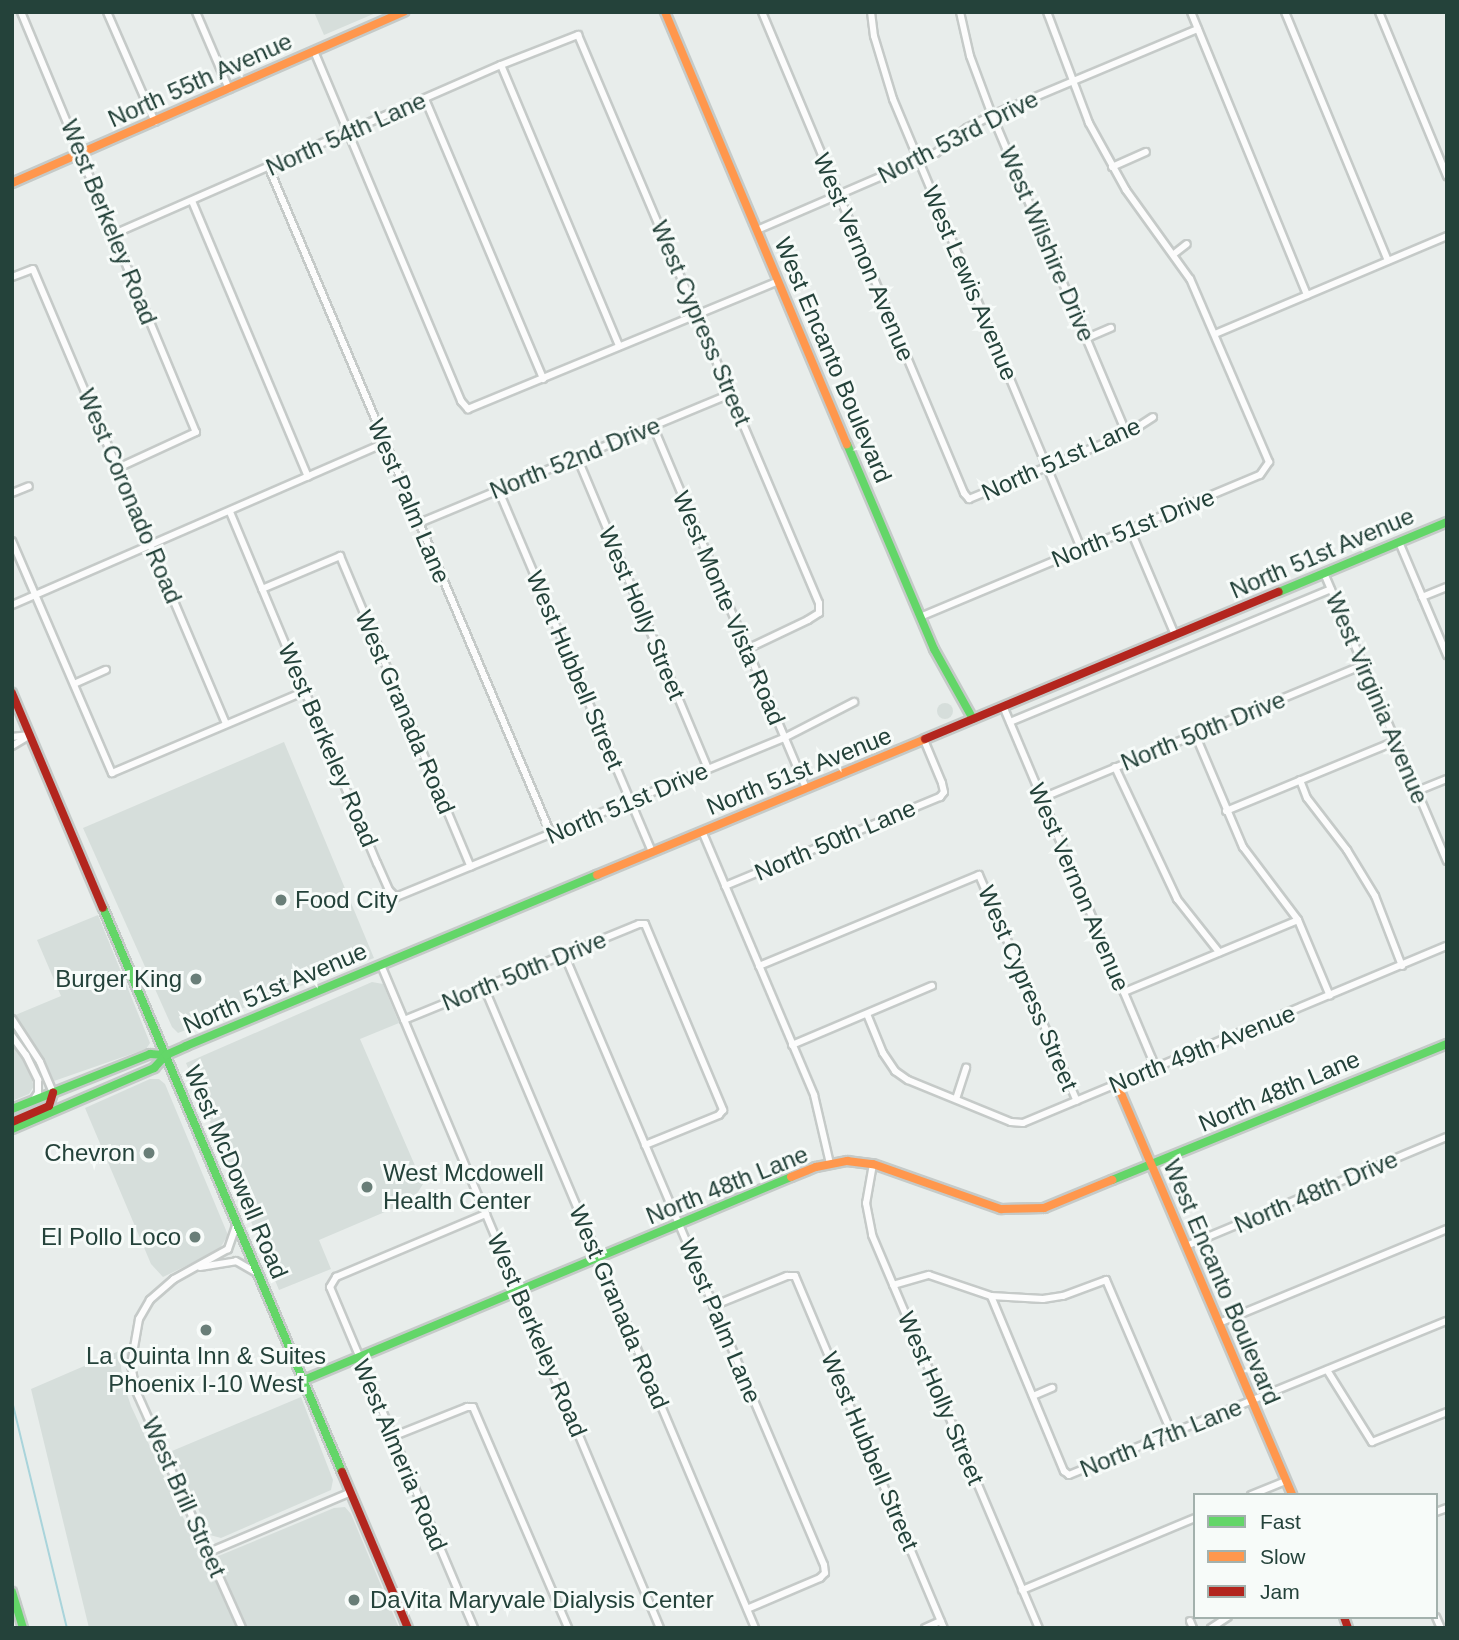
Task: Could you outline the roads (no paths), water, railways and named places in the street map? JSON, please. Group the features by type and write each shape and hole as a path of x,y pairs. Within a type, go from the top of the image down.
{"main road":[{"name":"North 55th Avenue","path":"12,183 404,12"},
{"name":"West Encanto Boulevard","path":"665,12 920,617 936,653 973,719"},
{"name":"North 51st Avenue","path":"12,1129 154,1068 166,1055 1447,522"},
{"name":"West McDowell Road","path":"12,693 408,1628"},
{"name":"North 48th Lane","path":"304,1380 800,1174 830,1164 873,1164 909,1174 988,1205 1013,1211 1056,1205 1447,1044"},
{"name":"North 51st Avenue","path":"12,1110 150,1054 166,1055"},
{"name":"West Encanto Boulevard","path":"1117,1084 1291,1493"},
{"path":"12,1122 49,1106 53,1093"},
{"path":"12,1592 23,1628"}],"street":[{"name":"West Berkeley Road","path":"20,12 82,153 196,432 118,468"},
{"path":"107,12 155,122"},
{"path":"196,12 229,89"},
{"name":"West Vernon Avenue","path":"762,12 964,493 970,499"},
{"name":"West Lewis Avenue","path":"871,12 874,36 889,88 1082,549"},
{"name":"West Wilshire Drive","path":"960,12 970,56 992,115 1128,434"},
{"path":"1047,12 1089,122 1112,167 1140,211 1191,279 1215,334 1447,236"},
{"path":"1191,12 1307,295"},
{"path":"1285,12 1388,261"},
{"path":"1379,12 1447,176"},
{"name":"North 53rd Drive","path":"757,230 936,153 967,128 992,115 1198,29"},
{"name":"North 54th Lane","path":"114,234 501,65 578,35"},
{"name":"West Cypress Street","path":"578,35 819,603 819,612 787,633 747,649"},
{"path":"314,51 461,401 468,408 778,281"},
{"path":"501,65 619,346"},
{"path":"425,99 543,379"},
{"path":"1112,167 1146,152"},
{"name":"West Palm Lane","path":"269,168 551,834"},
{"path":"192,201 308,477"},
{"path":"1174,254 1187,244"},
{"name":"West Coronado Road","path":"12,278 33,269 226,723"},
{"path":"1087,338 1111,328"},
{"name":"North 51st Drive","path":"920,617 1260,475 1267,469 1266,455 1215,334"},
{"name":"North 52nd Drive","path":"419,523 731,394"},
{"name":"North 51st Lane","path":"970,499 1128,434 1153,417"},
{"name":"West Monte Vista Road","path":"653,426 806,789"},
{"path":"12,605 384,443"},
{"name":"West Holly Street","path":"577,457 708,769"},
{"path":"12,493 29,486"},
{"name":"West Hubbell Street","path":"498,489 652,852"},
{"name":"West Berkeley Road","path":"230,512 389,890 396,897"},
{"path":"1130,529 1175,635"},
{"path":"12,541 111,773 305,691"},
{"path":"1399,542 1447,655"},
{"name":"West Granada Road","path":"262,589 340,556 471,867"},
{"name":"West Virginia Avenue","path":"1324,573 1447,861"},
{"path":"1422,597 1447,587"},
{"name":"North 51st Avenue","path":"1010,722 1331,589"},
{"name":"North 50th Drive","path":"1042,798 1363,665"},
{"path":"74,684 106,670"},
{"name":"North 51st Drive","path":"396,897 784,738 854,702"},
{"name":"West Vernon Avenue","path":"1003,706 1156,1068"},
{"path":"1195,734 1243,847 1298,920 1330,996"},
{"path":"12,737 30,735"},
{"path":"12,746 30,735"},
{"name":"North 50th Lane","path":"725,886 940,797 944,792 924,740"},
{"path":"1226,811 1396,741"},
{"path":"1115,767 1177,899 1219,952"},
{"path":"1417,791 1447,779"},
{"path":"1300,780 1307,798 1347,850 1375,896 1402,966"},
{"path":"702,831 814,1095 830,1164"},
{"name":"West Cypress Street","path":"759,966 979,875 1077,1101"},
{"path":"1124,992 1298,920"},
{"name":"North 50th Drive","path":"404,1020 564,954 645,924 723,1110 719,1115 645,1144"},
{"name":"North 49th Avenue","path":"867,1014 883,1053 899,1079 908,1080 1012,1122 1023,1123 1447,946"},
{"name":"West Palm Lane","path":"564,954 825,1573 820,1578 747,1609"},
{"name":"West Berkeley Road","path":"381,965 660,1628"},
{"path":"792,1045 932,986"},
{"name":"West Granada Road","path":"484,987 755,1628"},
{"path":"12,1019 40,1062 53,1093"},
{"path":"12,1036 26,1055 38,1080 38,1093 30,1102"},
{"path":"956,1099 966,1068"},
{"name":"North 48th Drive","path":"1186,1246 1447,1137"},
{"name":"West Holly Street","path":"873,1164 866,1213 892,1285 1039,1628"},
{"name":"West Almeria Road","path":"474,1628 330,1287 331,1281 486,1214"},
{"path":"199,1268 230,1247 237,1223"},
{"path":"1219,1323 1447,1229"},
{"path":"199,1268 236,1261 248,1266 260,1277"},
{"name":"West Brill Street","path":"199,1268 166,1285 146,1306 134,1340 131,1365 136,1391 242,1628"},
{"path":"892,1285 929,1275 990,1296 1043,1299 1063,1296 1106,1280 1172,1434"},
{"name":"West Hubbell Street","path":"713,1306 787,1276 795,1276 943,1624"},
{"path":"990,1296 1033,1396 1052,1388"},
{"name":"North 47th Lane","path":"1033,1396 1064,1471 1069,1475 1447,1321"},
{"path":"1327,1370 1372,1442 1447,1412"},
{"path":"392,1437 467,1406 473,1407 568,1628"},
{"path":"1256,1493 1286,1480"},
{"path":"209,1552 351,1492"},
{"path":"1022,1590 1193,1519"},
{"path":"925,1628 943,1624"}],"waterway":[{"path":"12,1401 67,1628"}],"place":[{"name":"Food City","path":"281,900"},
{"name":"Burger King","path":"196,979"},
{"name":"Chevron","path":"149,1153"},
{"name":"West Mcdowell Health Center","path":"367,1187"},
{"name":"El Pollo Loco","path":"195,1237"},
{"name":"La Quinta Inn & Suites Phoenix I-10 West","path":"206,1330"},
{"name":"DaVita Maryvale Dialysis Center","path":"354,1600"}]}
